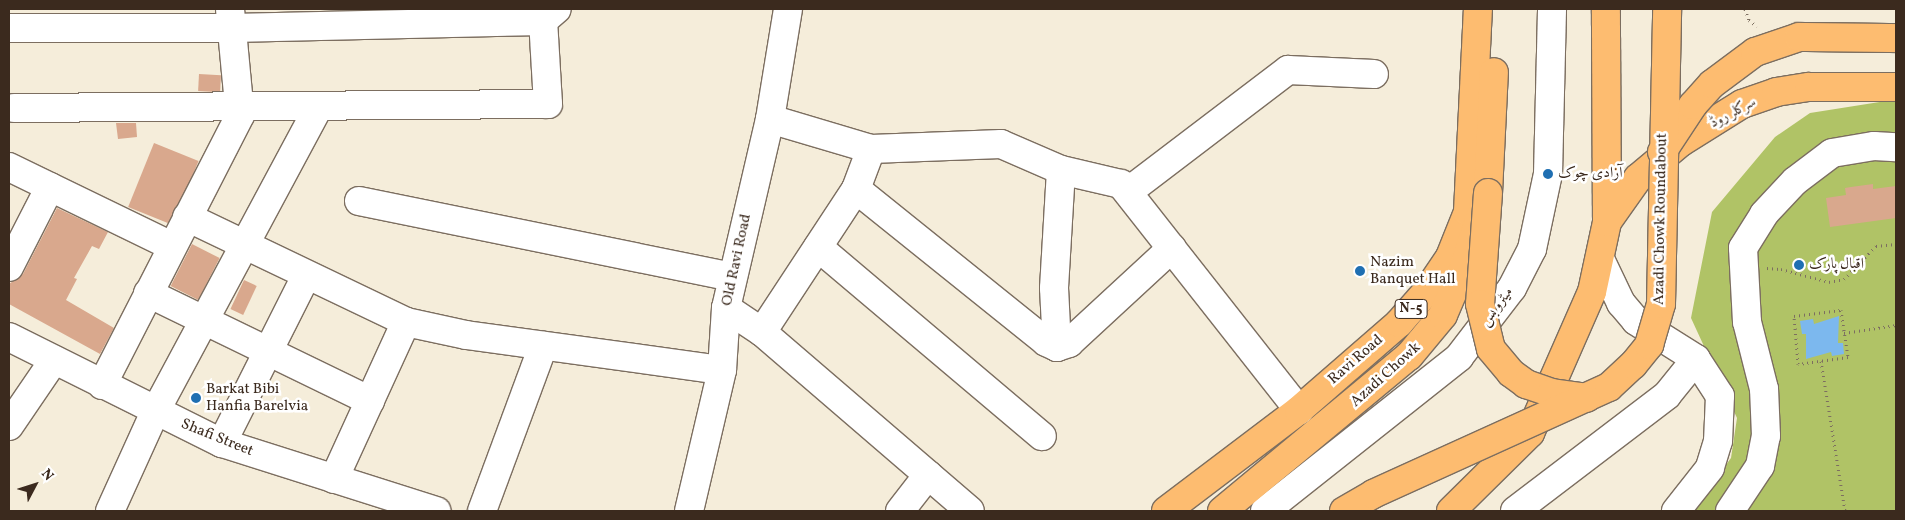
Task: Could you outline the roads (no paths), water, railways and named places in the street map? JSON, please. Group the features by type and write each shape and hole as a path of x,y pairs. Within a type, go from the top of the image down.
{"main road":[{"name":"Ravi Road","path":"1166,511 1299,410 1399,323 1427,291 1460,236 1468,212 1478,9"},
{"path":"1497,9 1488,193 1480,304 1491,349 1511,374 1526,384 1552,393 1587,398"},
{"path":"1451,511 1530,433 1588,300 1608,222 1606,9"},
{"name":"Azadi Chowk Roundabout","path":"1587,398 1608,387 1633,365 1649,345 1658,321 1667,9"},
{"name":"سرکلر روڈ","path":"1662,152 1692,105 1712,84 1755,52 1799,37 1896,38"},
{"name":"سرکلر روڈ","path":"1608,222 1638,178 1681,142 1742,104 1776,92 1809,87 1896,87"},
{"name":"Azadi Chowk","path":"1222,511 1330,424 1426,339 1456,288 1488,193"},
{"path":"1344,511 1425,470 1587,398"}],"street":[{"name":"Old Ravi Road","path":"689,511 722,370 726,308 770,119 788,9"},
{"name":"میٹرو بس","path":"1265,511 1459,357 1512,288 1532,249 1548,174 1552,9"},
{"path":"9,28 231,18 550,15 548,104 14,108"},
{"path":"102,385 240,115 231,18"},
{"path":"1129,191 1288,70 1374,74"},
{"path":"110,511 155,412 319,106"},
{"path":"770,119 871,149 1001,144 1061,170 1121,184 1129,191 1299,410"},
{"path":"1730,511 1760,466 1766,436 1764,389 1747,322 1743,248 1764,214 1795,181 1832,154 1874,146 1896,147"},
{"path":"762,332 856,189 871,149"},
{"path":"9,167 172,246"},
{"path":"1057,347 1054,288 1061,170"},
{"path":"9,267 50,187"},
{"path":"856,189 1046,342 1057,347 1069,343 1172,248"},
{"path":"358,201 732,277"},
{"path":"187,217 306,276 406,322 466,335 722,370"},
{"path":"818,247 1042,436"},
{"path":"1600,258 1620,303 1636,321 1696,358 1720,396 1718,441 1710,468 1676,511"},
{"path":"222,443 306,276"},
{"path":"148,293 269,349 370,401"},
{"path":"726,308 762,332 970,511"},
{"path":"334,479 406,322"},
{"name":"Shafi Street","path":"9,337 155,412 222,443 334,479 381,503 437,511"},
{"path":"482,511 542,346"},
{"path":"1515,511 1666,395 1696,358"},
{"path":"9,426 54,360"},
{"path":"900,511 928,475"}],"water":[{"path":"1839,316 1838,343 1843,343 1844,354 1832,356 1831,352 1806,359 1806,334 1802,334 1800,321 1813,319 1814,324"}],"place":[{"name":"آزادی چوک","path":"1548,174"},
{"name":"اقبال پارک","path":"1799,265"},
{"name":"Nazim Banquet Hall","path":"1360,271"},
{"name":"Barkat Bibi Hanfia Barelvia","path":"196,398"}]}
